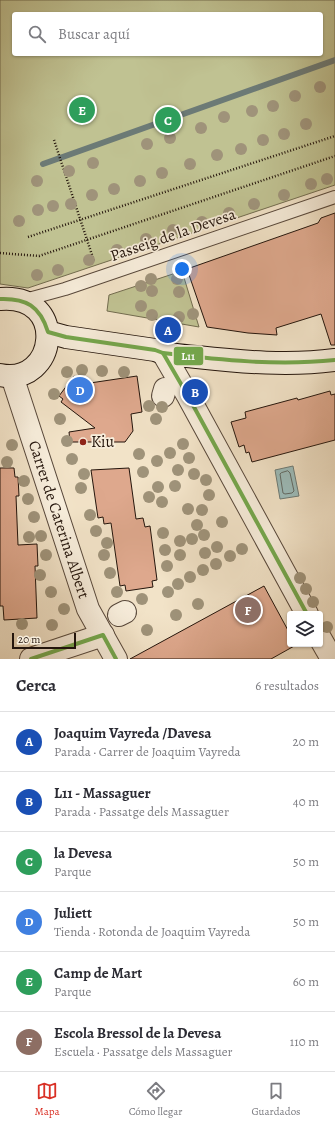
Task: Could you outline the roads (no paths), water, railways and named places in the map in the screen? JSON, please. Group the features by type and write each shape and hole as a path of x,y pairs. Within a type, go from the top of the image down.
{"street":[{"path":"0,299 9,298 28,303 36,309 43,318 48,332 46,351 39,362 28,371 19,375 6,375"},
{"path":"48,332 155,350 163,353 239,361 323,362 335,360"},
{"path":"163,353 305,611"},
{"name":"Carrer de Caterina Albert","path":"6,375 88,609 116,659"},
{"path":"31,659 103,635"}],"lane":[{"name":"Passeig de la Devesa","path":"21,301 65,289 335,197"}],"water":[{"path":"293,466 299,496 280,499 275,470"}],"waterway":[{"path":"43,164 335,60"}],"place":[{"name":"Camp de Mart","path":"82,110"},
{"name":"la Devesa","path":"168,120"},
{"name":"Joaquim Vayreda /Davesa","path":"168,330"},
{"name":"Juliett","path":"80,390"},
{"name":"L11 - Massaguer","path":"195,392"},
{"name":"Kiu","path":"83,442"},
{"name":"Escola Bressol de la Devesa","path":"248,610"}]}
